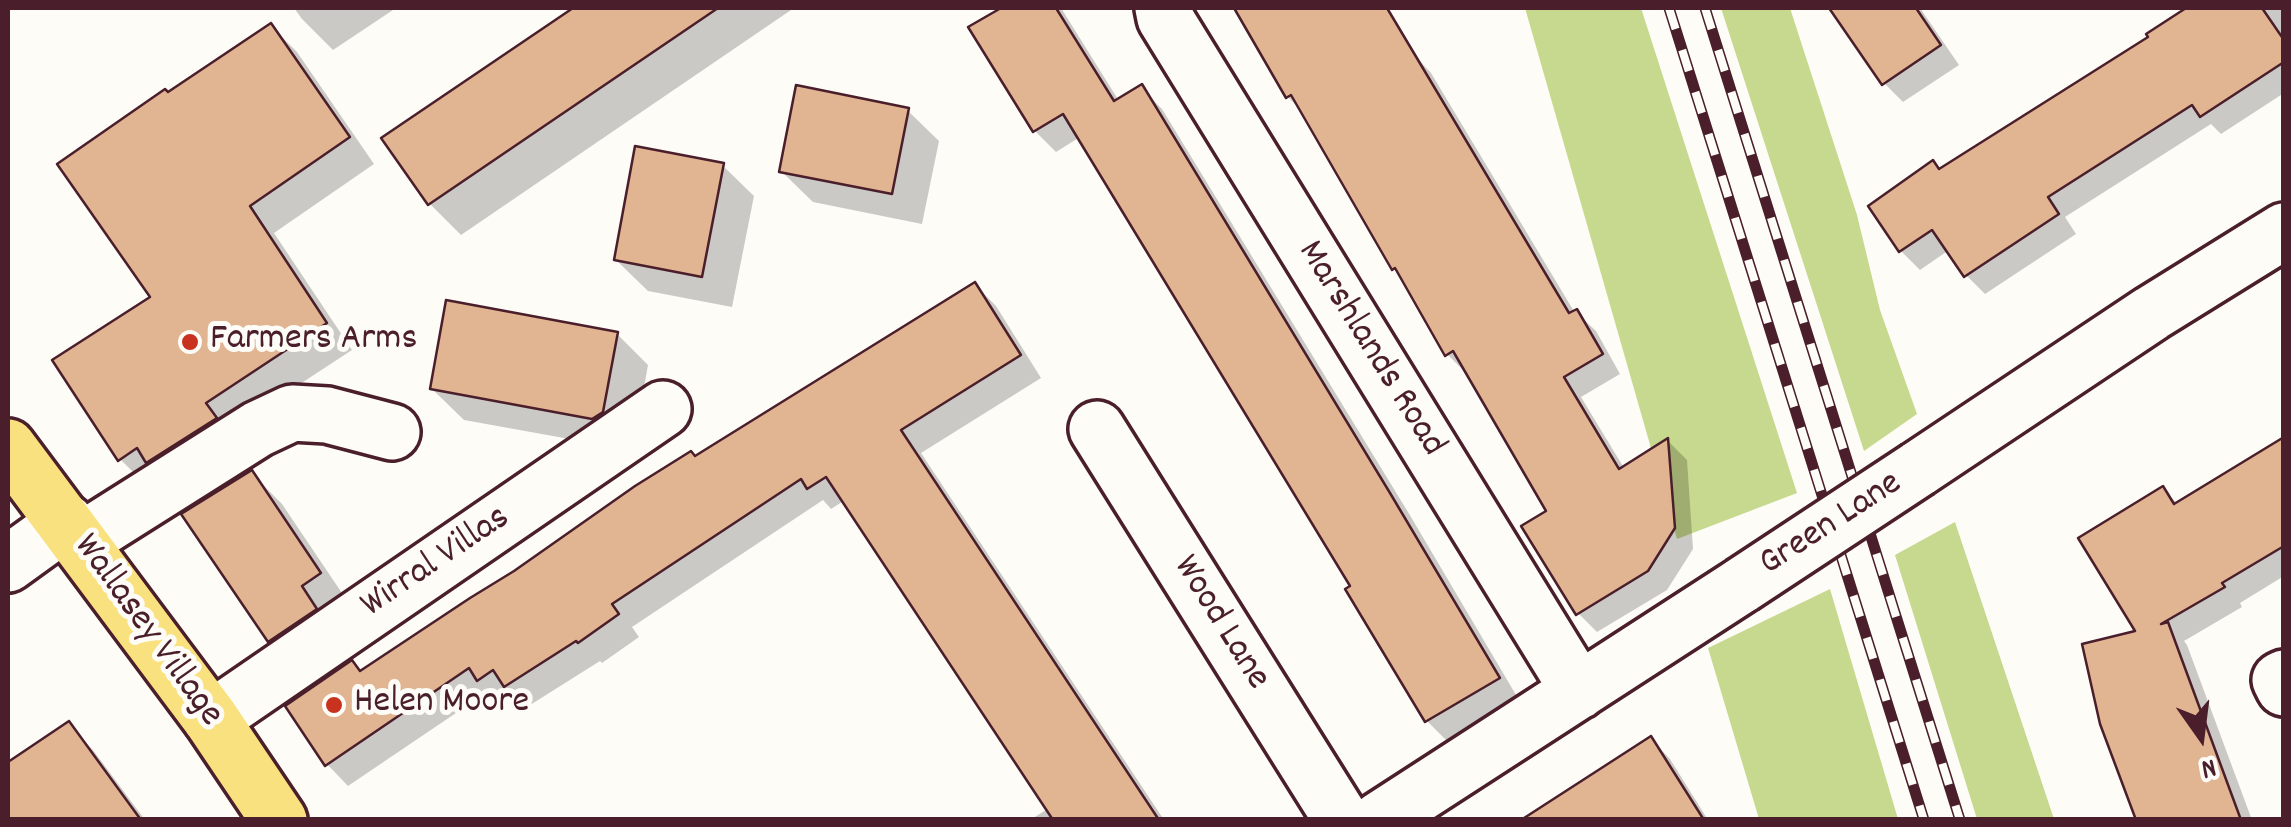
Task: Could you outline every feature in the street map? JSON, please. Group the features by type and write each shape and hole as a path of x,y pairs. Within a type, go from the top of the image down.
{"main road":[{"name":"Wallasey Village","path":"8,447 211,720 279,820"}],"street":[{"name":"Marshlands Road","path":"1163,8 1165,18 1579,690"},
{"name":"Green Lane","path":"1379,820 2152,313 2284,231"},
{"name":"Wirral Villas","path":"211,720 663,409"},
{"path":"8,564 292,413 327,415 392,432"},
{"name":"Wood Lane","path":"1097,429 1342,820"},
{"path":"2284,678 2280,680 2284,688"}],"green space":[{"path":"1525,8 1641,8 1797,493 1677,539"},
{"path":"1721,8 1790,8 1857,215 1880,310 1917,414 1864,451"},
{"path":"1955,522 2054,819 1977,819 1895,555"},
{"path":"1830,589 1898,819 1759,819 1708,648"}],"building":[{"path":"573,8 718,8 428,205 381,138"},
{"path":"1001,8 1056,8 1114,101 1142,84 1500,678 1425,722 1345,589 1350,586 1063,114 1033,132 968,27"},
{"path":"1234,8 1387,8 1569,313 1577,309 1603,354 1564,377 1619,469 1668,438 1675,528 1648,571 1576,615 1521,526 1546,511 1453,351 1445,356 1291,95 1286,98"},
{"path":"1829,8 1916,8 1941,45 1882,85"},
{"path":"2186,8 2262,8 2284,40 2284,62 2200,117 2192,105 2048,197 2059,214 1964,277 1932,230 1899,252 1868,206 1933,160 1939,169 2148,37 2146,34"},
{"path":"271,23 350,137 250,206 327,323 206,403 217,418 146,463 137,448 118,461 52,360 150,297 57,164 165,89 168,92"},
{"path":"796,85 909,108 892,194 779,172"},
{"path":"635,146 724,163 702,277 614,260"},
{"path":"975,282 1021,355 901,430 1159,820 1053,820 826,477 807,489 801,479 612,604 619,614 578,643 504,687 493,670 477,681 469,668 325,766 285,706 352,660 360,671 635,486 691,451 695,456"},
{"path":"446,300 618,332 603,412 592,419 430,389"},
{"path":"2284,437 2284,546 2222,583 2225,587 2161,624 2168,622 2241,820 2136,820 2100,724 2082,644 2135,631 2078,538 2163,486 2174,504"},
{"path":"252,470 321,573 302,586 317,609 268,642 181,514"},
{"path":"69,721 141,820 8,820 8,762"},
{"path":"1651,736 1704,820 1521,820"}],"railway":[{"path":"1669,8 1924,820"},
{"path":"1705,8 1960,820"}],"place":[{"name":"Farmers Arms","path":"190,342"},
{"name":"Helen Moore","path":"334,705"}]}
